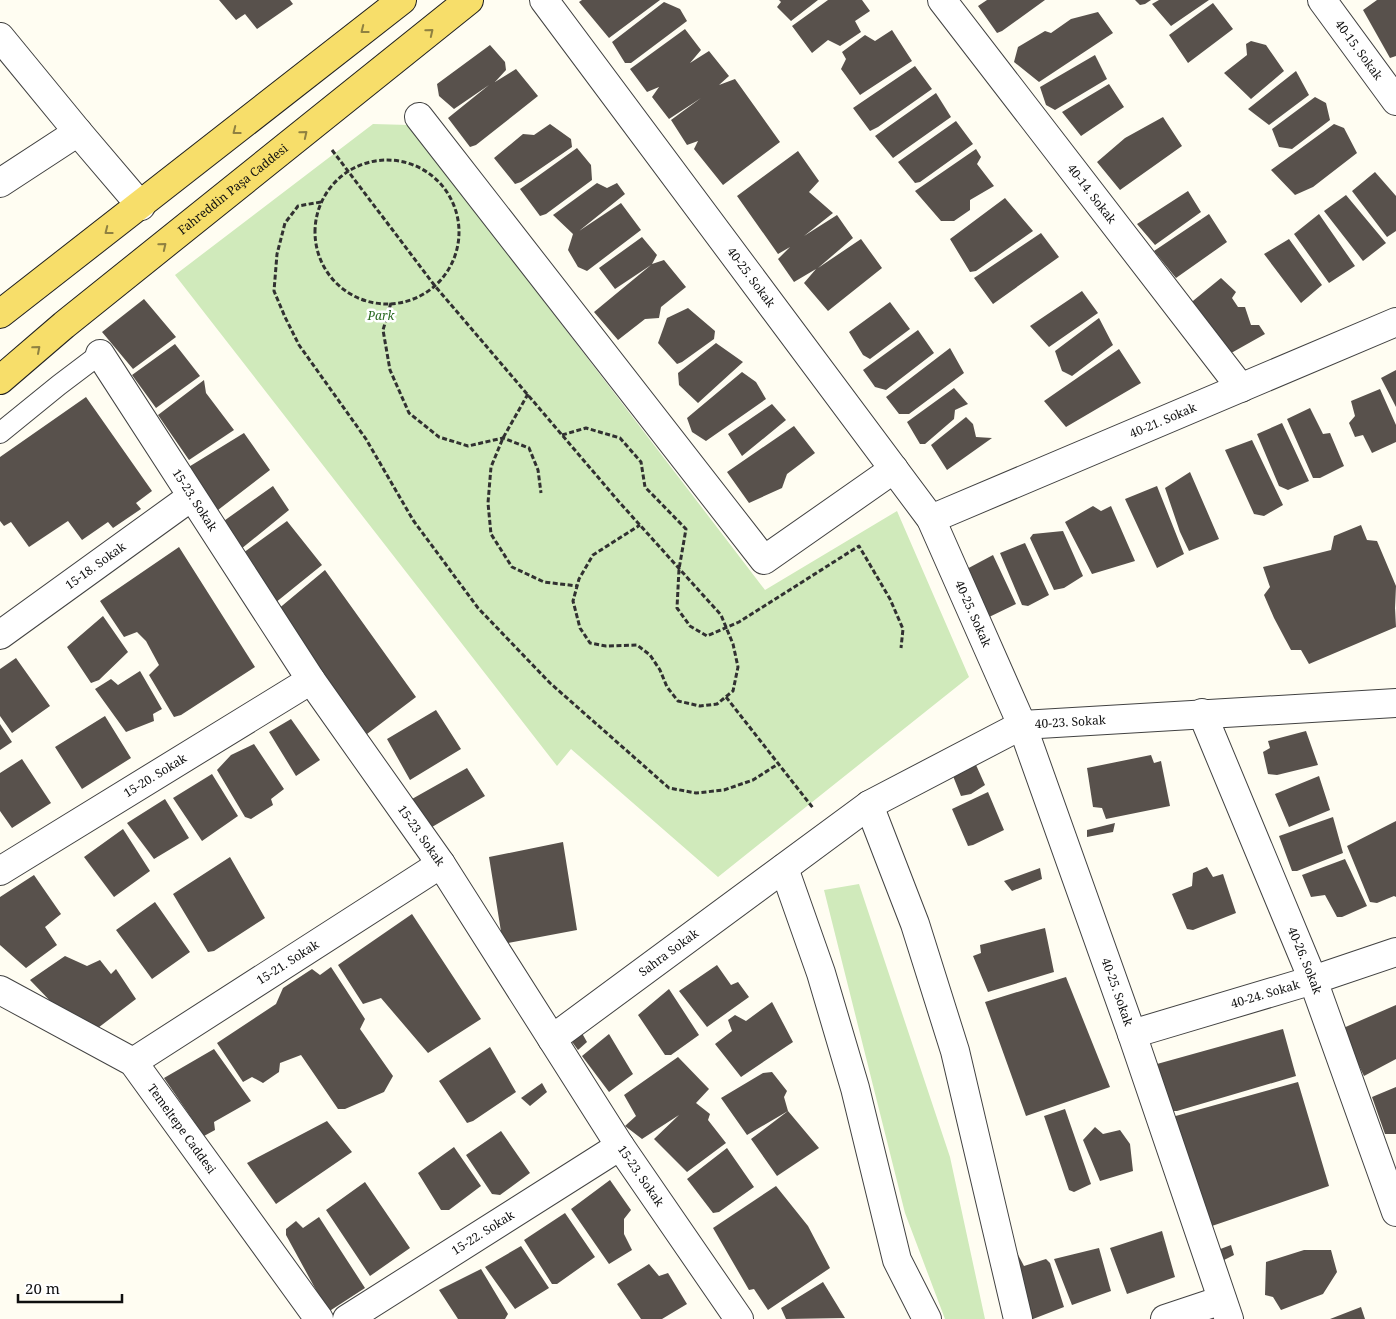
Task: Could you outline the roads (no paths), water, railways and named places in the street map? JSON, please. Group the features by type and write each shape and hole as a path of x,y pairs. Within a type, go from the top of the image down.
{"main road":[{"path":"0,314 141,206 402,0"},
{"name":"Fahreddin Paşa Caddesi","path":"0,380 71,319 469,0"}],"street":[{"name":"40-25. Sokak","path":"544,0 931,519 1022,724 1132,1034 1225,1310"},
{"name":"40-14. Sokak","path":"942,0 1241,388"},
{"name":"40-15. Sokak","path":"1322,0 1396,101"},
{"path":"0,37 141,206"},
{"path":"419,117 764,560 894,469"},
{"path":"0,183 78,132"},
{"name":"40-21. Sokak","path":"931,519 1396,322"},
{"name":"15-23. Sokak","path":"100,354 311,680 441,864 620,1146 731,1316"},
{"name":"15-18. Sokak","path":"0,635 191,497"},
{"name":"15-20. Sokak","path":"0,871 311,680"},
{"name":"40-23. Sokak","path":"784,868 869,805 1022,724 1396,703"},
{"name":"40-26. Sokak","path":"1202,713 1313,980 1396,1212"},
{"path":"869,805 915,924 955,1051 1018,1319"},
{"name":"15-21. Sokak","path":"133,1062 441,864"},
{"path":"784,868 821,973 852,1078 897,1260 927,1319"},
{"name":"Sahra Sokak","path":"552,1038 784,868"},
{"name":"40-24. Sokak","path":"1132,1034 1313,980 1396,952"},
{"name":"Temeltepe Caddesi","path":"0,990 133,1062 319,1319"},
{"name":"15-22. Sokak","path":"347,1319 620,1146"},
{"path":"1165,1319 1225,1310"}],"lane":[{"path":"0,433 59,384 100,354"}],"park label":[{"name":"Park","path":"381,316"}]}
